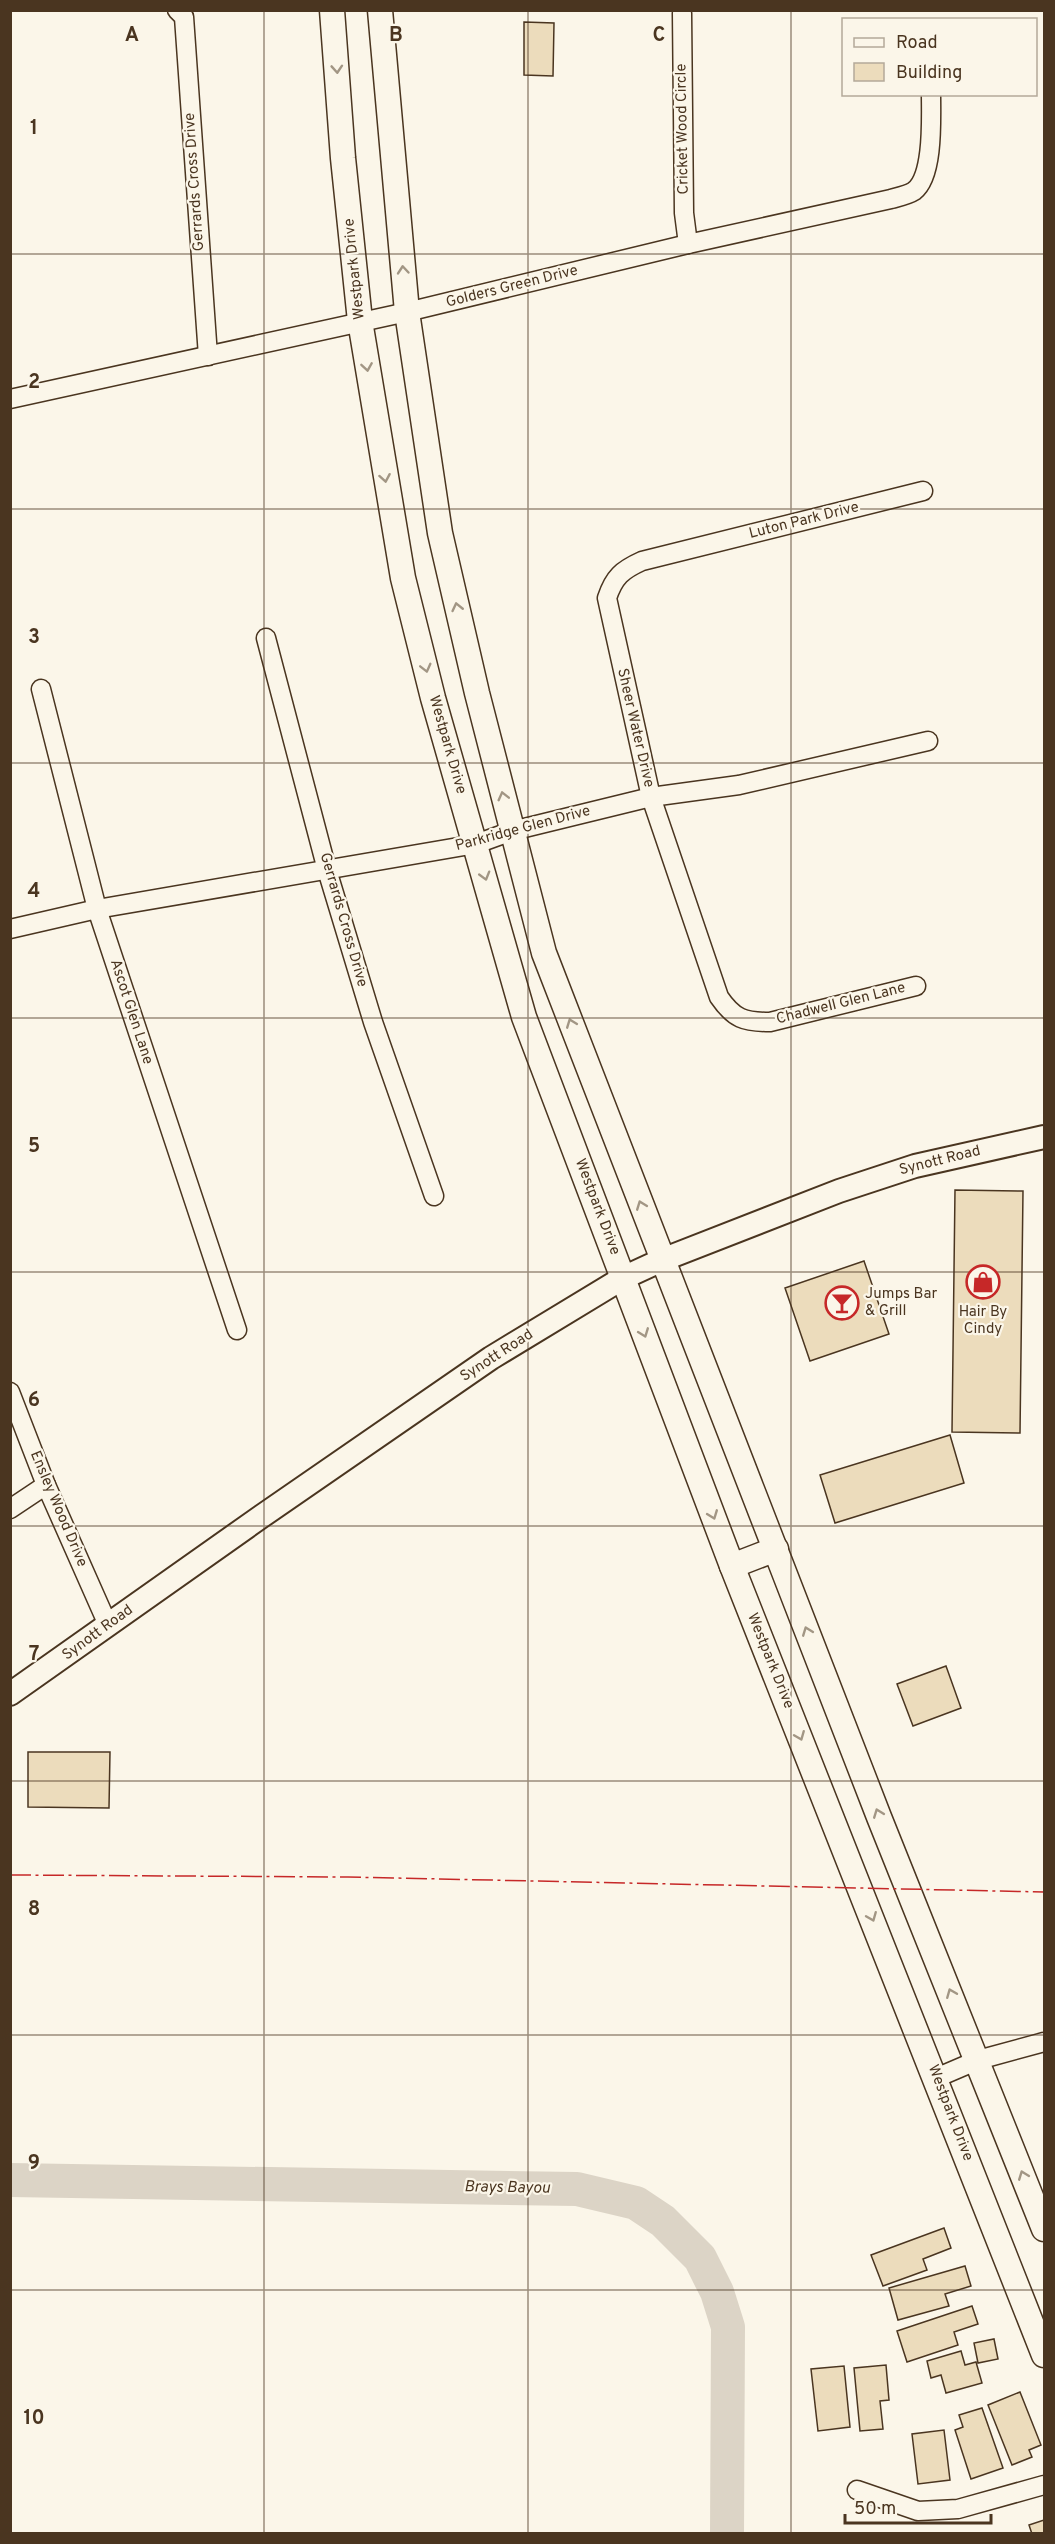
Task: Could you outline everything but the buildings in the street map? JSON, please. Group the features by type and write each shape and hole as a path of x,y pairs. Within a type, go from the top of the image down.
{"main road":[{"name":"Westpark Drive","path":"332,10 343,158 360,321 403,578 433,698 524,1017 732,1566 1044,2355"},
{"path":"380,10 407,312 440,533 544,953 879,1817 1044,2229"},
{"path":"732,1566 776,1549"}],"street":[{"name":"Gerrards Cross Drive","path":"177,10 184,17 208,356"},
{"name":"Cricket Wood Circle","path":"682,13 684,213 688,244"},
{"name":"Golders Green Drive","path":"10,399 407,312 688,244 891,200 915,190 924,174 929,153 932,96"},
{"name":"Luton Park Drive","path":"685,551 923,491"},
{"name":"Sheer Water Drive","path":"685,551 642,561 623,569 613,581 607,598 651,797 702,949"},
{"name":"Gerrards Cross Drive","path":"266,638 327,870 373,1022 434,1196"},
{"name":"Ascot Glen Lane","path":"41,689 97,909 237,1330"},
{"name":"Parkridge Glen Drive","path":"10,929 97,909 476,844 512,831 651,797 740,785 928,741"},
{"name":"Chadwell Glen Lane","path":"702,949 719,998 731,1014 751,1022 770,1022 916,986"},
{"name":"Synott Road","path":"10,1694 491,1358 623,1278 778,1213 872,1180 915,1166 1044,1137"},
{"name":"Ensley Wood Drive","path":"10,1392 46,1485 108,1625"},
{"path":"10,1509 46,1485"},
{"path":"936,2078 978,2060 1044,2042"},
{"path":"857,2490 918,2511 958,2509 1044,2485"}],"waterway":[{"name":"Brays Bayou","path":"10,2180 577,2189 636,2203 663,2221 700,2258 717,2292 728,2327 727,2534"}],"power":[{"path":"10,1875 348,1877 1044,1892"}],"place":[{"name":"Hair By Cindy","path":"983,1282"},
{"name":"Jumps Bar & Grill","path":"842,1303"}]}
